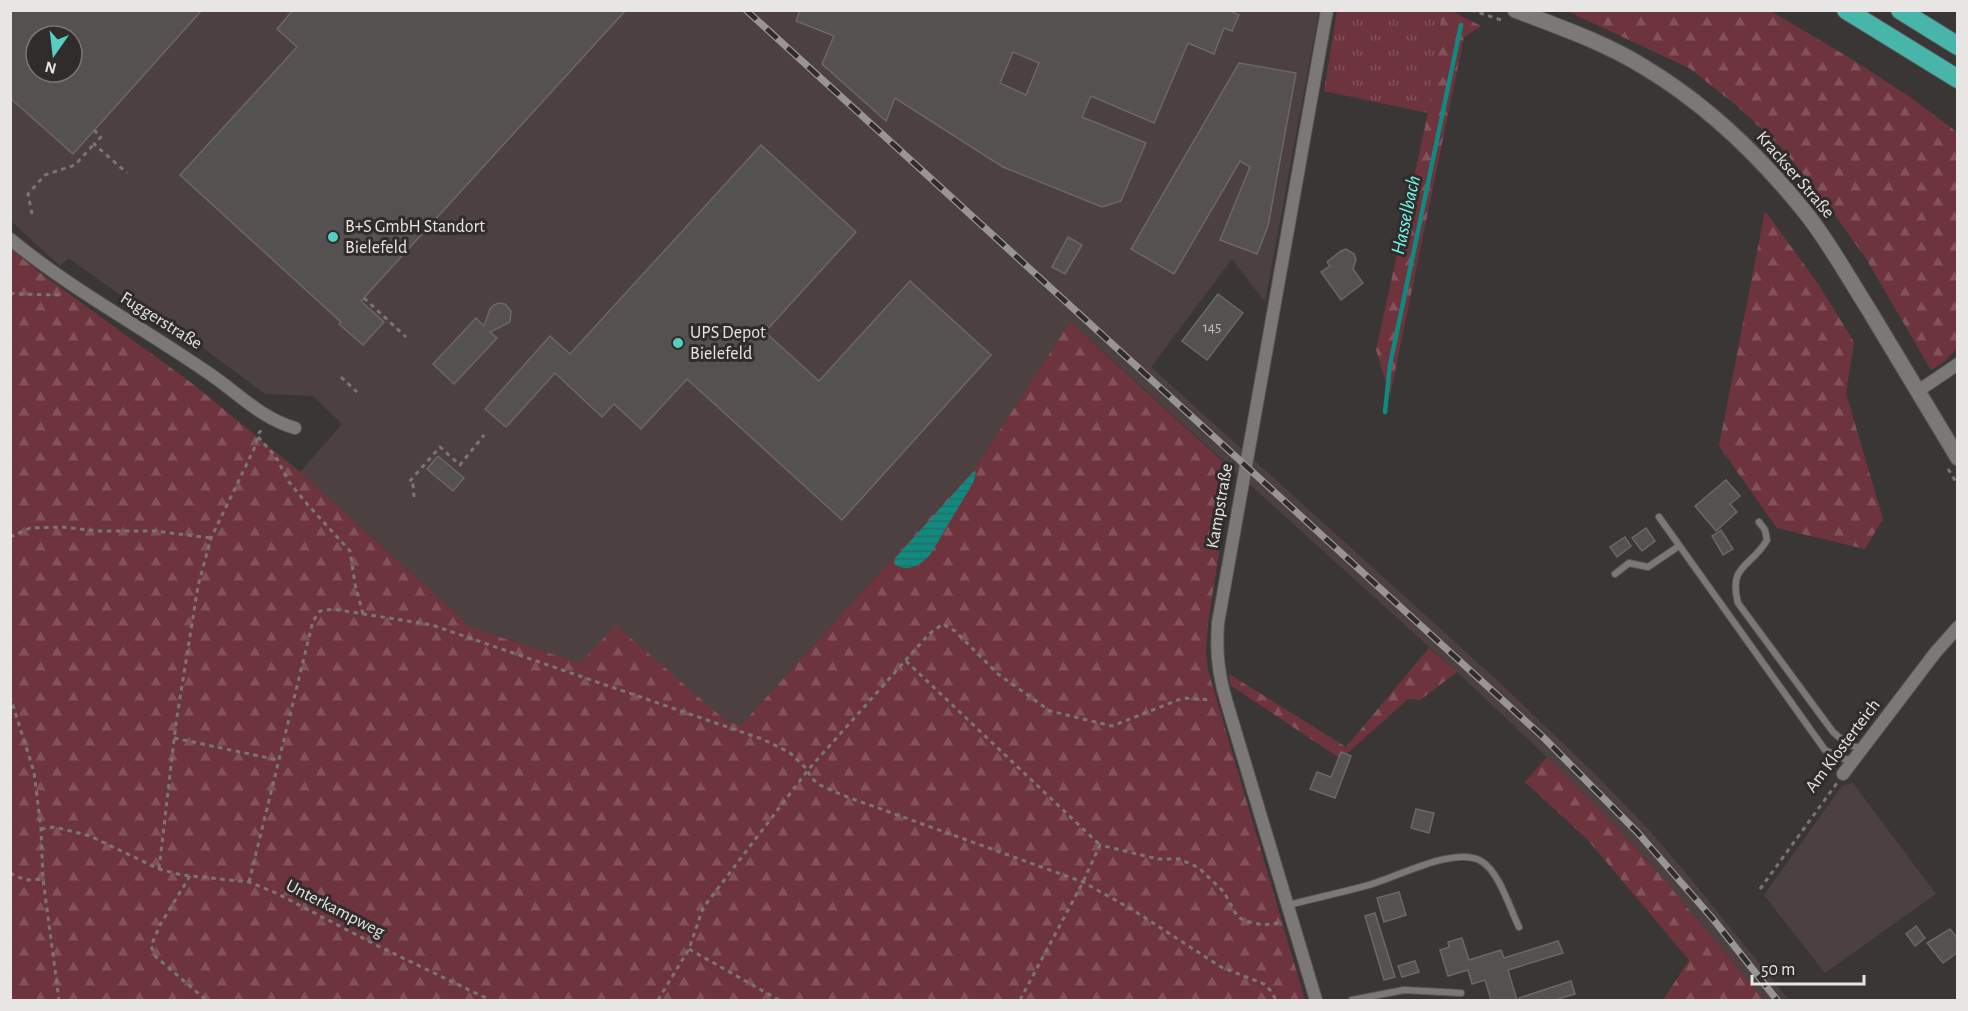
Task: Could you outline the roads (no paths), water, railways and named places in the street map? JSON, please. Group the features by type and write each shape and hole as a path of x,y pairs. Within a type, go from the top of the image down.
{"highway":[{"path":"1846,10 1958,79"},
{"path":"1900,10 1958,46"},
{"path":"1914,52 1958,90"}],"street":[{"name":"Kampstraße","path":"1316,1000 1219,676 1216,650 1218,623 1328,10"},
{"name":"Krackser Straße","path":"1514,17 1601,44 1643,66 1715,118 1748,148 1806,213 1832,250 1958,458"},
{"name":"Fuggerstraße","path":"10,239 87,295 207,371 267,417 295,428"},
{"path":"1918,391 1958,364"},
{"name":"Am Klosterteich","path":"1844,774 1958,627"}],"lane":[{"path":"1659,518 1826,750 1853,761"},
{"path":"1759,522 1765,530 1767,540 1736,577 1734,588 1738,603 1833,732 1847,744 1863,749"},
{"path":"1615,574 1629,563 1648,567 1679,546"},
{"path":"1288,905 1373,884 1430,863 1454,857 1468,857 1480,859 1492,868 1519,927"},
{"path":"1352,1000 1404,990 1461,993"}],"water":[{"path":"976,471 974,481 930,555 914,567 904,568 894,564 895,558"}],"waterway":[{"name":"Hasselbach","path":"1385,412 1390,365 1461,25"}],"railway":[{"path":"746,10 1543,737 1638,833 1713,919 1777,1000"}],"place":[{"name":"B+S GmbH Standort Bielefeld","path":"333,237"},
{"name":"UPS Depot Bielefeld","path":"678,343"}]}
